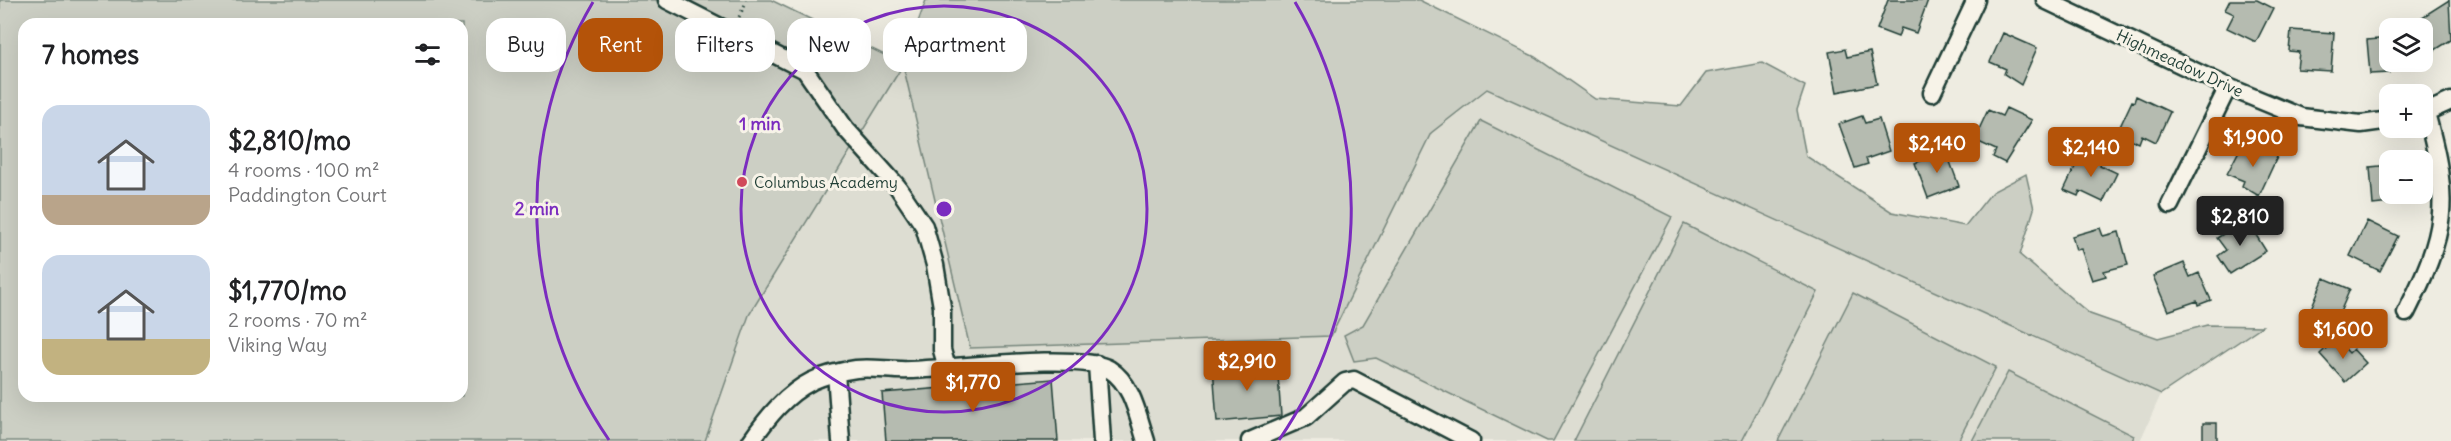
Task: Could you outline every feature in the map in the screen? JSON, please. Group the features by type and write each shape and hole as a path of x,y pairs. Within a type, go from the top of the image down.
{"street":[{"path":"667,0 805,70 845,128 897,186 924,226 935,265 942,307 942,350 947,368"},
{"path":"1932,93 1976,0"},
{"name":"Highmeadow Drive","path":"2045,0 2228,87 2301,117 2361,124 2379,122"},
{"path":"2170,205 2228,87"},
{"path":"2433,110 2451,101"},
{"path":"2406,313 2431,262 2443,219 2443,180 2431,138"},
{"path":"751,441 767,419 791,394 812,381 836,373 869,368 909,370 1028,363 1097,364 1110,370 1126,386 1146,441"},
{"path":"1097,364 1102,441"},
{"path":"836,373 841,441"},
{"path":"1251,441 1306,417 1345,382 1354,380 1471,441"}],"shaded area":[{"name":"Columbus Academy","path":"0,0 771,0 808,18 787,18 787,72 871,72 871,48 883,54 883,72 1027,72 1027,69 1487,89 2161,394 2140,441 0,441"},
{"path":"0,0 771,0 808,18 787,18 787,72 871,72 871,48 883,54 883,72 899,72 749,315 705,441 0,441"},
{"path":"926,0 1419,0 1535,57 1595,99 1681,106 1706,73 1762,63 1805,86 1797,110 1806,156 1892,212 1965,226 1992,192 2026,174 2034,209 2020,255 2090,314 2158,338 2207,325 2262,326 2161,394 1487,89 1431,133 1331,336 970,348 905,72 1027,72 1027,18 920,18"},
{"path":"1481,121 1672,217 1553,441 1547,441 1376,358 1354,361 1344,335 1363,325"},
{"path":"1684,224 1818,292 1742,441 1574,441"},
{"path":"1853,293 1996,367 1958,441 1778,441"},
{"path":"2008,372 2134,436 2132,441 1972,441"}],"building":[{"path":"1888,0 1928,0 1916,33 1901,28 1898,37 1877,29"},
{"path":"2230,0 2257,0 2273,8 2256,42 2227,28 2234,14 2225,10"},
{"path":"2449,0 2451,40 2435,50 2433,47 2433,18 2421,18"},
{"path":"2291,30 2334,33 2331,71 2297,69 2299,52 2289,51"},
{"path":"2003,33 2037,48 2021,85 2004,74 2006,69 1990,62"},
{"path":"2379,39 2379,72 2389,73 2370,74 2367,40"},
{"path":"1845,49 1847,57 1870,52 1877,84 1837,92 1829,52"},
{"path":"2136,96 2170,112 2156,142 2142,135 2139,143 2117,133"},
{"path":"2006,108 2032,120 2005,163 1993,157 1996,150 1974,140 1988,110 2002,116"},
{"path":"1862,116 1865,123 1879,119 1889,151 1866,159 1868,164 1855,168 1839,124"},
{"path":"2242,145 2258,152 2260,148 2266,149 2278,155 2259,196 2242,186 2244,181 2227,174"},
{"path":"2083,150 2102,160 2100,165 2117,173 2103,202 2080,191 2078,196 2064,190"},
{"path":"1946,151 1959,186 1928,198 1915,163"},
{"path":"2379,166 2379,204 2382,204 2373,205 2370,167"},
{"path":"2246,219 2266,251 2230,274 2218,256 2226,250 2217,238"},
{"path":"2367,221 2398,236 2380,271 2350,256"},
{"path":"2100,228 2103,236 2119,232 2128,265 2104,271 2106,276 2092,280 2081,249 2076,250 2072,236"},
{"path":"2184,263 2190,277 2199,273 2211,300 2198,305 2197,301 2168,311 2153,276"},
{"path":"2324,278 2350,289 2335,324 2309,313"},
{"path":"2336,339 2349,353 2353,349 2366,363 2345,382 2320,354"},
{"path":"1277,362 1281,416 1217,422 1213,366"},
{"path":"1053,379 1058,441 886,441 882,393"},
{"path":"2203,423 2217,423 2217,441 2203,441"}],"place":[{"name":"Columbus Academy","path":"742,182"}]}
